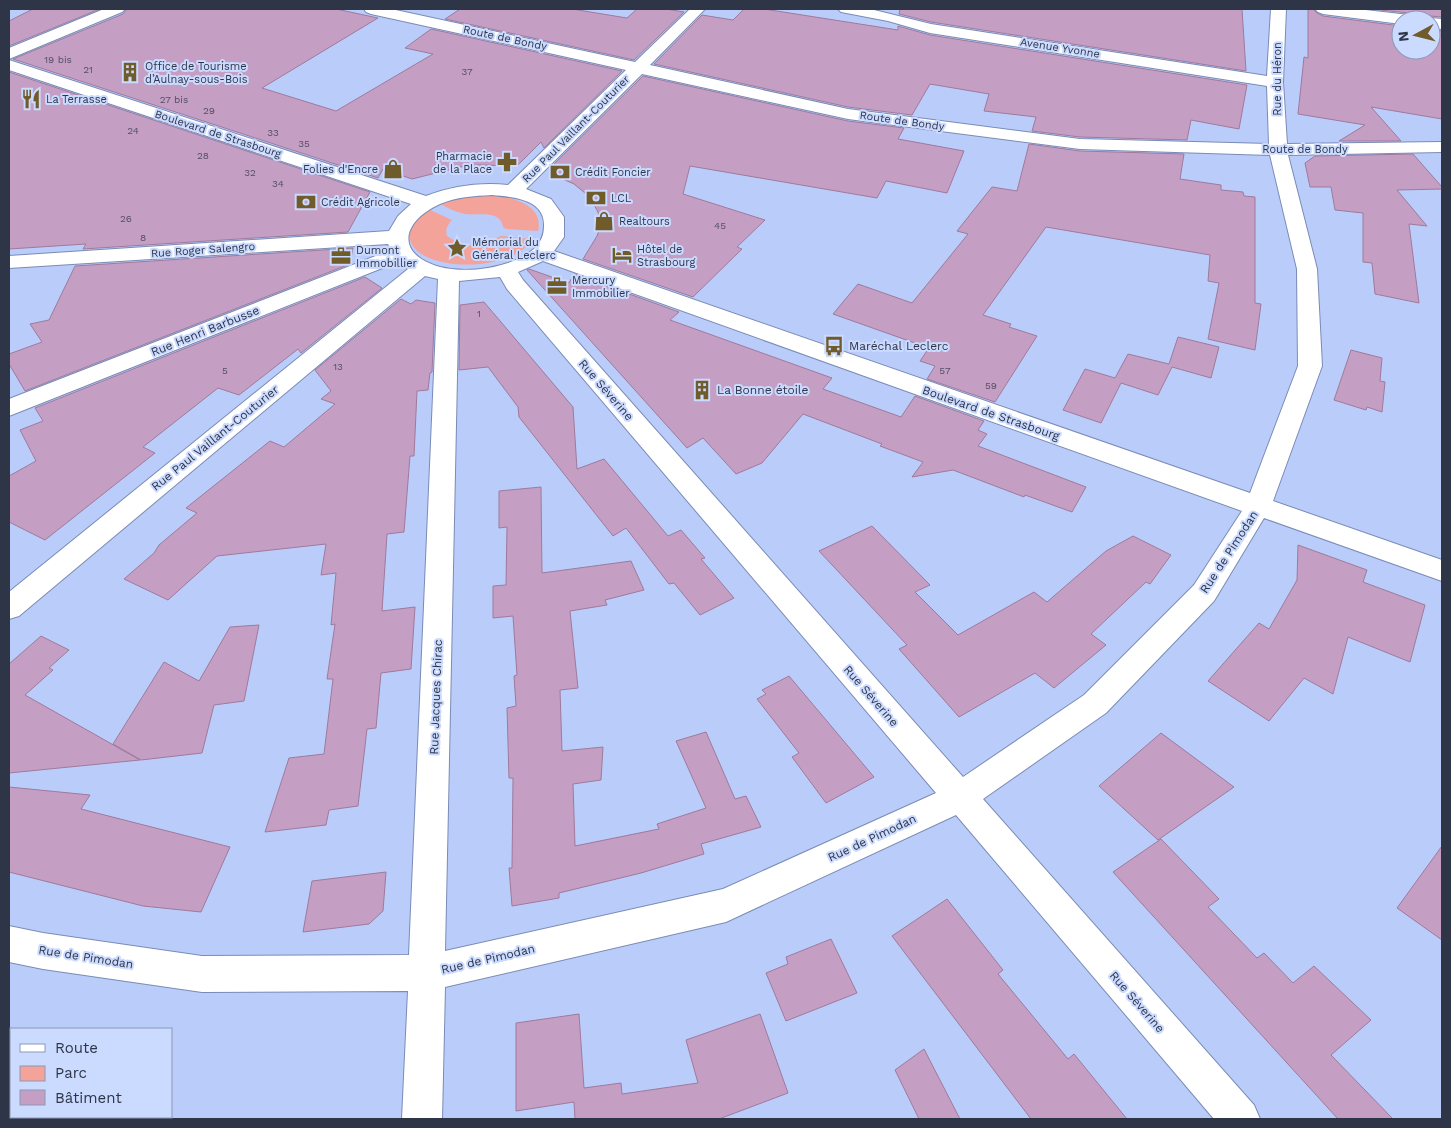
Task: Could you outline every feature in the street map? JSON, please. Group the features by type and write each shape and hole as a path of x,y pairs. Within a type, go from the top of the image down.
{"street":[{"path":"9,54 118,9"},
{"name":"Route de Bondy","path":"371,9 406,12 848,114 1061,142 1278,150 1442,147"},
{"name":"Rue Paul Vaillant-Couturier","path":"513,191 698,9"},
{"name":"Avenue Yvonne","path":"846,9 890,17 930,28 1276,82"},
{"name":"Rue du Héron","path":"1278,150 1276,82 1279,9"},
{"path":"1322,9 1391,18"},
{"name":"Boulevard de Strasbourg","path":"9,65 427,203"},
{"name":"Rue de Pimodan","path":"9,944 44,951 202,974 427,973 726,905 959,798 1095,704 1204,593 1258,507 1310,366 1307,269 1278,150"},
{"path":"492,189 513,191 544,203 553,213 557,223 555,235 550,244 541,253 525,263 506,270 467,276 436,272 410,261 400,245 402,224 412,213 427,203 446,195 468,190 492,189"},
{"name":"Rue Roger Salengro","path":"9,262 400,245"},
{"name":"Rue Henri Barbusse","path":"9,408 400,245"},
{"name":"Boulevard de Strasbourg","path":"541,253 1442,571"},
{"name":"Rue Séverine","path":"506,270 534,307 1240,1119"},
{"name":"Rue Paul Vaillant-Couturier","path":"9,608 436,272"},
{"name":"Rue Jacques Chirac","path":"422,1119 427,973 436,272"}],"green space":[{"path":"484,194 502,196 521,202 529,207 539,221 538,231 506,229 498,218 488,214 465,214 439,203 454,198"},
{"path":"428,209 452,220 446,231 447,236 460,244 480,244 501,236 534,239 516,254 492,262 466,265 442,262 422,254 411,243 412,227"}],"building":[{"path":"33,9 100,9 9,46 9,21"},
{"path":"127,9 336,9 378,18 262,88 336,111 433,54 405,48 431,29 622,71 544,148 541,142 517,166 478,165 460,167 412,179 383,169 378,178 13,59 123,14"},
{"path":"460,9 572,9 627,18 637,9 666,9 684,12 634,60 445,19"},
{"path":"744,9 764,9 898,30 898,26 930,35 1247,85 1239,129 1191,120 1187,140 1080,137 1032,131 1036,117 984,111 989,94 930,84 912,115 848,107 654,64 702,15 733,20"},
{"path":"900,9 1242,9 1246,71 931,22 899,14"},
{"path":"1308,9 1313,9 1323,16 1391,25 1391,60 1441,60 1442,31 1442,119 1371,107 1401,141 1339,141 1365,125 1298,114 1304,57 1308,58"},
{"path":"1371,9 1442,9 1442,17 1441,10 1391,11"},
{"path":"9,72 370,192 348,232 83,249 86,244 9,249"},
{"path":"643,76 848,121 904,128 898,139 964,151 947,193 886,181 877,198 690,166 683,194 765,220 737,247 742,249 693,297 583,259 597,236 601,225 598,212 585,193 574,184 556,176 552,166"},
{"path":"1029,144 1080,151 1184,154 1180,179 1221,185 1221,190 1243,192 1244,196 1255,197 1255,303 1261,304 1255,350 1208,339 1219,283 1208,281 1210,255 1046,227 983,315 1011,324 1009,327 1037,336 995,402 927,379 935,366 920,361 929,348 833,314 858,284 912,303 968,234 957,231 992,187 1017,191"},
{"path":"1413,154 1442,187 1442,189 1397,190 1427,226 1409,224 1419,303 1375,294 1372,263 1363,262 1363,213 1335,210 1331,187 1310,187 1305,163 1315,156"},
{"path":"353,248 350,264 25,391 9,364 9,354 42,342 30,324 49,320 75,266"},
{"path":"529,269 569,283 574,274 679,312 670,320 832,378 823,389 901,417 915,396 984,421 978,430 987,434 978,446 1086,487 1072,512 1025,495 1024,497 953,470 912,477 923,462 803,414 762,463 736,474 703,438 687,448 527,270"},
{"path":"365,277 382,288 301,353 298,349 239,395 218,388 143,447 155,453 45,540 9,522 9,476 36,461 20,430 43,421 35,408"},
{"path":"401,299 411,304 416,300 435,303 432,372 430,373 428,390 417,391 414,456 410,456 404,532 387,534 382,611 415,607 411,669 381,673 376,728 367,729 358,806 329,810 326,825 265,832 289,758 324,754 333,679 327,679 335,624 331,625 336,573 321,575 326,544 217,556 168,600 124,579 154,553 159,545 197,513 186,508 270,441 284,447 335,404 321,399 331,391 315,370"},
{"path":"484,302 573,407 577,469 604,459 668,536 681,530 705,558 701,559 734,598 700,615 674,583 669,584 626,528 613,536 519,417 518,407 488,367 459,370 460,305"},
{"path":"1178,337 1219,347 1211,378 1172,367 1158,395 1121,383 1101,423 1063,410 1085,369 1115,378 1128,354 1169,364"},
{"path":"1351,350 1382,358 1380,381 1385,382 1382,412 1367,407 1366,410 1334,400"},
{"path":"541,487 542,573 631,561 644,590 605,600 607,605 570,611 578,688 560,690 562,751 603,747 601,780 573,784 575,846 659,829 657,824 706,808 676,741 706,732 735,799 746,796 761,827 701,844 704,854 641,873 559,893 559,898 512,906 509,868 512,868 513,778 509,778 507,708 516,706 514,676 517,675 513,616 493,618 493,586 506,585 507,527 499,528 499,491"},
{"path":"872,526 930,585 915,592 958,635 1034,592 1047,602 1106,551 1133,536 1171,555 1150,584 1146,582 1091,634 1106,645 1054,688 1035,673 959,717 899,649 907,645 819,551"},
{"path":"1298,545 1367,570 1363,582 1425,605 1410,662 1348,637 1333,694 1304,678 1269,721 1208,681 1259,623 1269,629 1297,580"},
{"path":"259,625 244,701 214,705 202,753 141,760 113,744 164,662 199,681 230,627"},
{"path":"41,636 69,650 49,668 53,670 25,695 140,760 9,773 9,664"},
{"path":"789,676 874,777 826,803 792,757 799,753 757,699 766,694 762,690"},
{"path":"1161,733 1234,787 1158,840 1099,786"},
{"path":"9,787 90,795 81,809 230,847 201,912 143,906 9,872"},
{"path":"1161,839 1219,899 1208,907 1257,958 1264,953 1293,983 1314,966 1371,1020 1331,1055 1393,1119 1338,1119 1113,872"},
{"path":"1442,846 1442,940 1397,908"},
{"path":"386,872 383,911 369,924 303,932 312,881"},
{"path":"947,899 1003,970 998,974 1068,1059 1074,1054 1127,1119 1031,1119 892,936"},
{"path":"831,939 857,993 786,1021 766,973 788,964 786,957"},
{"path":"579,1014 584,1088 621,1083 622,1094 698,1083 686,1040 760,1014 788,1093 719,1119 575,1119 574,1102 516,1111 516,1023"},
{"path":"924,1049 960,1119 919,1119 895,1070"}],"place":[{"name":"Office de Tourisme d’Aulnay-sous-Bois","path":"130,72"},
{"name":"La Terrasse","path":"31,99"},
{"name":"Pharmacie de la Place","path":"507,162"},
{"name":"Folies d'Encre","path":"393,169"},
{"name":"Crédit Foncier","path":"560,172"},
{"name":"LCL","path":"596,198"},
{"name":"Crédit Agricole","path":"306,202"},
{"name":"Realtours","path":"604,221"},
{"name":"Mémorial du Général Leclerc","path":"457,248"},
{"name":"Hôtel de Strasbourg","path":"622,255"},
{"name":"Dumont Immobillier","path":"341,256"},
{"name":"Mercury Immobilier","path":"557,286"},
{"name":"Maréchal Leclerc","path":"834,346"},
{"name":"La Bonne étoile","path":"702,390"}]}
